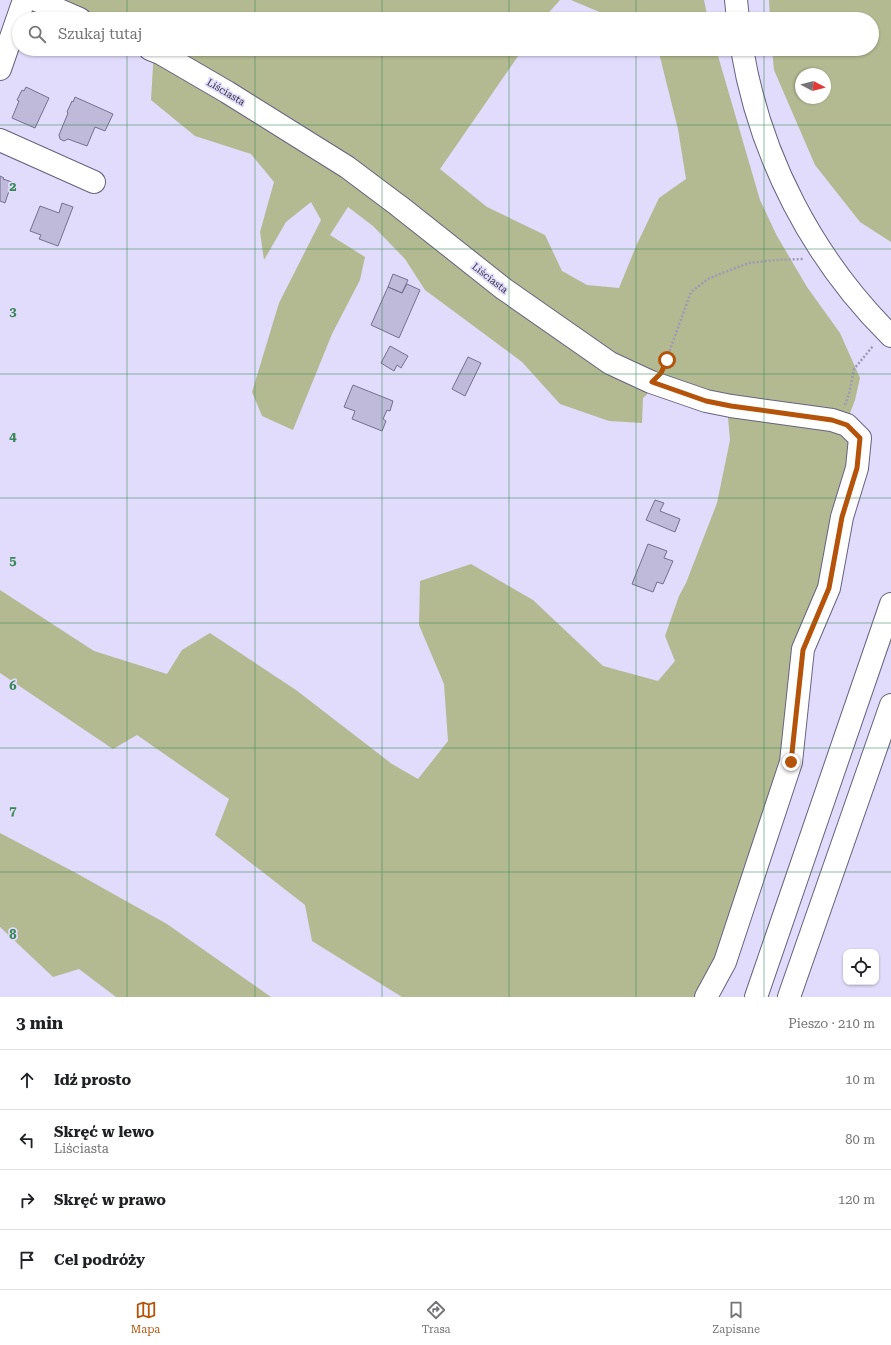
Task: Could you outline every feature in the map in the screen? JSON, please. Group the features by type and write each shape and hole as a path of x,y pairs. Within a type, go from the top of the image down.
{"street":[{"path":"20,12 24,0"},
{"path":"36,0 64,12"},
{"path":"736,0 737,12"},
{"path":"0,69 12,34"},
{"name":"Liściasta","path":"165,56 227,92 347,167 511,294 610,363 652,382 706,401 731,406 832,420 847,425 860,438 857,468 842,517 829,588 803,650 791,762 726,962 706,997"},
{"path":"744,56 752,95 764,135 779,174 797,211 816,243 884,337"},
{"path":"0,140 94,182"},
{"path":"756,997 891,604"},
{"path":"789,997 891,705"}],"path":[{"path":"652,382 661,373 667,360 691,292 708,279 722,272 749,263 810,258"},
{"path":"832,420 843,411 849,394 854,369 884,337"}],"green space":[{"path":"46,0 560,0 549,12 73,12"},
{"path":"571,0 704,0 707,12 599,12"},
{"path":"769,0 891,0 891,242 860,222 815,165 774,70 773,56 879,56 879,12 770,12"},
{"path":"154,56 518,56 440,169 487,207 545,235 562,271 587,285 619,288 637,244 659,198 686,179 678,129 660,56 718,56 760,200 777,236 807,287 840,333 860,378 855,400 847,421 858,424 828,589 789,759 701,997 402,997 312,941 305,905 215,835 229,799 137,735 113,749 0,673 0,590 94,651 167,674 182,650 210,633 296,690 392,764 418,779 448,741 444,684 419,625 420,581 471,564 533,600 603,666 658,681 675,661 665,636 679,596 686,583 717,503 730,440 727,407 658,384 643,398 642,423 609,421 560,404 522,362 425,290 405,259 373,226 348,207 330,235 365,257 360,280 332,334 293,430 262,416 252,392 279,303 321,220 311,202 286,222 264,260 260,232 274,182 251,154 195,136 151,100"},
{"path":"0,833 76,873 167,924 271,997 116,997 79,969 53,977 0,927"}],"building":[{"path":"26,87 49,98 35,128 12,118 19,101 17,100 22,90 24,91"},
{"path":"75,97 113,114 105,131 95,127 87,146 68,139 64,141 60,139 59,135 68,113 67,112"},
{"path":"0,176 4,178 3,179 12,182 5,203 0,201"},
{"path":"62,203 73,207 58,246 39,239 41,235 30,231 40,206 59,213"},
{"path":"393,274 408,280 402,293 388,287"},
{"path":"407,284 420,290 399,338 371,325 388,287 402,293"},
{"path":"390,346 408,356 401,368 397,365 394,371 381,363"},
{"path":"468,357 481,363 465,396 452,389"},
{"path":"353,385 393,401 390,411 387,410 383,419 386,421 382,431 352,419 355,411 344,407"},
{"path":"655,500 664,503 660,511 680,519 675,532 646,520"},
{"path":"648,544 667,551 664,558 673,561 663,584 657,582 653,592 632,584"}],"route":[{"path":"667,360 661,373 652,382 706,401 731,406 832,420 847,425 860,438 857,468 842,517 829,588 803,650 791,762"}]}
